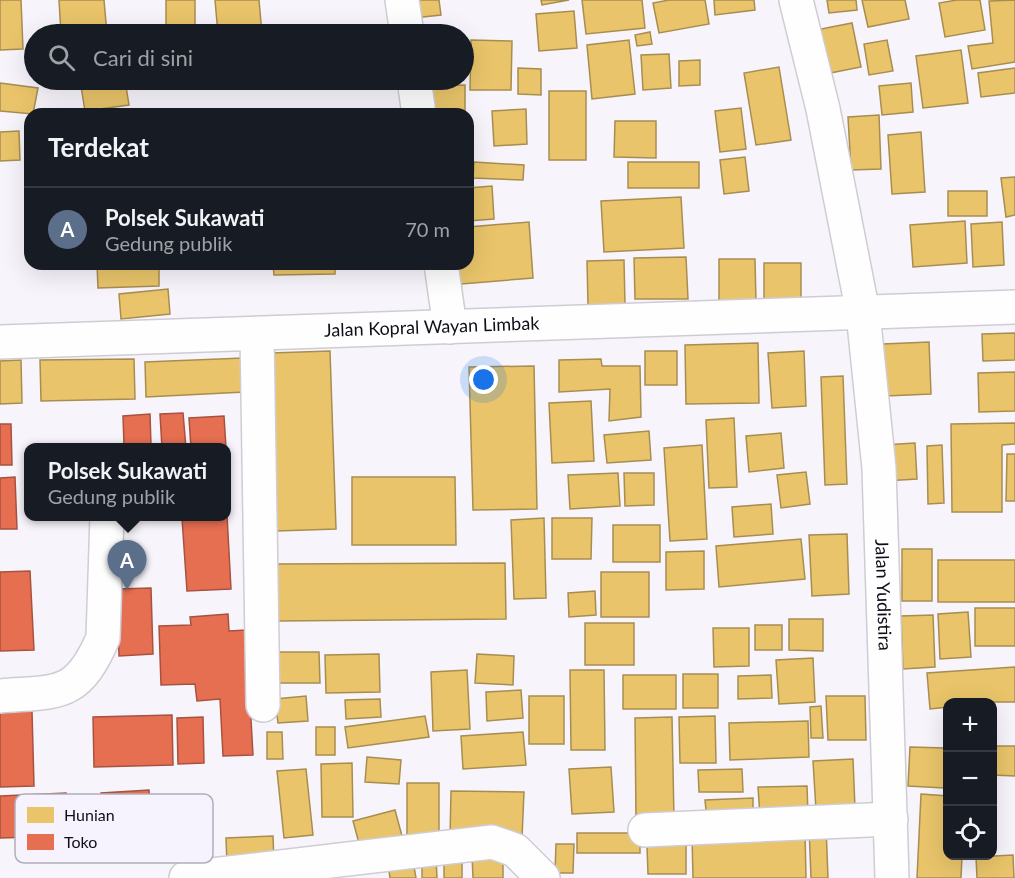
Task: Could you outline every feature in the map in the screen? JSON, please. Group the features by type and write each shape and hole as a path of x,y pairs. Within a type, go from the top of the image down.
{"street":[{"path":"402,0 406,24"},
{"name":"Jalan Yudistira","path":"796,0 823,109 863,313 879,468 892,878"},
{"path":"415,90 418,108"},
{"path":"442,270 450,327"},
{"name":"Jalan Kopral Wayan Limbak","path":"0,342 1015,307"},
{"path":"257,334 263,705"},
{"path":"0,696 58,691 72,686 84,675 103,638 107,521"},
{"path":"645,830 891,819"},
{"path":"186,878 492,842 515,850 543,878"}],"building: Hunian":[{"path":"0,0 21,0 23,49 0,50"},
{"path":"59,0 104,0 106,24 60,24"},
{"path":"166,0 195,0 195,24 166,24"},
{"path":"215,0 259,0 261,24 217,24"},
{"path":"411,0 439,0 441,15 414,18"},
{"path":"541,0 569,0 542,5"},
{"path":"582,0 642,0 645,28 586,34"},
{"path":"669,0 705,0 709,24 659,33 653,3"},
{"path":"714,0 754,0 755,10 715,15"},
{"path":"827,0 856,0 857,10 829,13"},
{"path":"862,0 905,0 909,19 868,27"},
{"path":"980,0 985,30 945,37 939,3"},
{"path":"1015,0 1015,62 972,69 968,46 993,43 989,1"},
{"path":"574,11 577,48 539,51 536,14"},
{"path":"852,23 861,67 825,74 816,30"},
{"path":"650,32 652,44 637,46 635,35"},
{"path":"474,40 512,41 511,90 474,90"},
{"path":"629,40 635,94 592,99 587,45"},
{"path":"887,40 893,71 869,75 864,44"},
{"path":"961,50 968,103 923,108 916,56"},
{"path":"669,54 671,88 643,90 641,55"},
{"path":"700,60 700,85 679,86 679,61"},
{"path":"779,67 791,140 756,145 744,73"},
{"path":"518,68 541,69 541,95 518,94"},
{"path":"1015,68 1015,93 981,97 978,73"},
{"path":"0,83 24,86 24,90 38,90 34,108 24,108 24,113 0,111"},
{"path":"911,83 913,112 882,115 879,86"},
{"path":"82,90 127,90 129,105 85,108"},
{"path":"431,90 465,90 465,108 432,108"},
{"path":"549,91 586,91 586,160 549,160"},
{"path":"741,108 746,149 720,152 715,111"},
{"path":"526,109 527,144 494,146 492,111"},
{"path":"879,115 881,169 851,170 848,117"},
{"path":"615,121 656,121 656,158 614,157"},
{"path":"19,131 20,160 0,161 0,132"},
{"path":"921,132 925,192 892,194 888,135"},
{"path":"745,157 749,191 724,194 720,160"},
{"path":"474,162 524,165 523,180 474,178"},
{"path":"628,162 699,162 699,188 628,188"},
{"path":"1015,177 1015,215 1006,217 1001,178"},
{"path":"492,186 494,219 474,221 474,188"},
{"path":"948,191 987,191 987,216 948,216"},
{"path":"681,197 684,248 604,252 601,201"},
{"path":"965,221 967,263 913,267 910,225"},
{"path":"529,222 533,278 449,285 448,270 474,270 474,227"},
{"path":"1002,222 1004,265 973,267 971,224"},
{"path":"686,257 688,299 635,299 634,258"},
{"path":"719,259 755,259 756,303 719,304"},
{"path":"624,260 625,304 588,305 587,261"},
{"path":"764,263 801,263 801,299 764,299"},
{"path":"97,270 159,270 159,286 98,288"},
{"path":"274,270 335,270 335,274 274,275"},
{"path":"168,289 170,314 121,319 119,294"},
{"path":"1015,333 1015,360 983,361 982,334"},
{"path":"929,342 931,394 886,396 883,344"},
{"path":"758,343 759,403 686,404 685,345"},
{"path":"330,351 336,529 277,531 271,353"},
{"path":"645,351 677,351 677,385 645,385"},
{"path":"804,351 806,406 772,408 768,353"},
{"path":"243,358 245,392 146,397 145,362"},
{"path":"134,359 135,399 41,401 40,360"},
{"path":"601,359 602,366 640,366 641,417 609,421 610,389 559,392 559,360"},
{"path":"21,360 22,403 0,404 0,361"},
{"path":"534,366 537,509 473,510 469,367"},
{"path":"1015,372 1015,411 979,412 978,373"},
{"path":"843,376 847,484 825,485 821,377"},
{"path":"591,401 594,461 552,463 549,403"},
{"path":"734,418 737,487 709,488 706,420"},
{"path":"1015,423 1015,444 1002,445 1002,512 952,512 951,424"},
{"path":"649,431 651,460 607,463 604,435"},
{"path":"781,433 784,468 749,472 746,436"},
{"path":"915,443 917,479 885,481 883,445"},
{"path":"702,445 707,539 670,541 664,448"},
{"path":"942,445 944,503 928,504 927,446"},
{"path":"1007,454 1015,454 1015,501 1006,501"},
{"path":"806,472 810,504 781,508 777,475"},
{"path":"618,473 620,506 570,509 568,475"},
{"path":"624,473 654,473 654,505 625,506"},
{"path":"352,477 455,477 456,545 352,545"},
{"path":"771,504 773,534 734,537 732,507"},
{"path":"544,518 546,598 514,599 511,520"},
{"path":"552,518 592,518 591,559 552,559"},
{"path":"613,525 660,525 660,562 613,562"},
{"path":"847,534 849,594 812,596 809,535"},
{"path":"801,539 805,579 719,587 716,546"},
{"path":"902,549 932,549 932,601 902,601"},
{"path":"704,551 704,589 666,590 666,552"},
{"path":"938,560 1015,560 1015,602 938,602"},
{"path":"505,563 506,619 277,621 276,564"},
{"path":"601,572 649,572 649,617 601,617"},
{"path":"595,591 596,615 569,617 568,593"},
{"path":"975,608 1015,608 1015,646 975,646"},
{"path":"968,612 971,657 940,659 938,614"},
{"path":"933,615 935,667 903,669 901,616"},
{"path":"789,619 823,619 823,651 789,650"},
{"path":"585,623 634,623 634,665 585,665"},
{"path":"755,625 782,625 782,650 755,650"},
{"path":"713,628 749,628 749,666 714,667"},
{"path":"278,652 319,652 320,683 279,683"},
{"path":"379,654 380,692 326,693 325,655"},
{"path":"477,654 514,656 513,685 475,683"},
{"path":"813,658 815,702 779,704 776,660"},
{"path":"1015,667 1015,702 997,702 997,698 943,698 943,708 930,709 927,673"},
{"path":"467,670 470,729 433,731 431,672"},
{"path":"570,670 604,670 605,750 571,750"},
{"path":"683,674 718,674 718,708 683,708"},
{"path":"623,675 676,675 676,709 623,709"},
{"path":"771,675 772,698 738,699 738,676"},
{"path":"521,690 523,718 487,721 486,692"},
{"path":"306,696 308,721 278,723 275,699"},
{"path":"529,696 564,696 564,744 529,744"},
{"path":"826,696 865,696 866,740 828,740"},
{"path":"380,699 381,717 346,719 345,700"},
{"path":"821,706 823,738 811,738 810,707"},
{"path":"425,716 429,737 348,748 345,727"},
{"path":"715,716 716,763 680,763 679,717"},
{"path":"672,717 674,819 636,819 635,718"},
{"path":"808,721 809,757 730,760 729,723"},
{"path":"316,727 335,727 335,755 316,755"},
{"path":"267,732 282,732 283,759 267,759"},
{"path":"523,732 526,765 463,769 461,736"},
{"path":"997,746 1015,746 1015,776 997,775"},
{"path":"910,747 943,748 943,788 908,786"},
{"path":"367,757 401,760 399,784 365,782"},
{"path":"853,759 855,808 816,810 813,761"},
{"path":"352,763 353,817 322,817 321,764"},
{"path":"611,767 614,812 572,814 569,769"},
{"path":"306,769 313,835 284,838 277,771"},
{"path":"742,769 743,792 699,792 698,770"},
{"path":"407,783 439,783 439,837 407,837"},
{"path":"807,786 808,815 760,817 758,787"},
{"path":"451,791 524,792 522,838 450,837"},
{"path":"921,794 943,796 943,860 962,860 961,878 917,878"},
{"path":"753,798 753,819 707,821 705,800"},
{"path":"395,810 402,836 360,847 353,821"},
{"path":"809,826 826,826 828,878 811,878"},
{"path":"577,833 640,833 640,853 577,853"},
{"path":"805,833 806,878 693,878 692,836"},
{"path":"273,836 274,863 227,865 226,838"},
{"path":"556,844 574,844 573,873 555,873"},
{"path":"686,845 686,874 648,874 647,846"},
{"path":"444,855 462,855 462,878 444,878"},
{"path":"472,855 503,855 503,878 473,878"},
{"path":"1013,855 1014,878 977,878 976,860 997,860 997,856"},
{"path":"436,858 437,878 422,878 422,859"},
{"path":"413,861 416,878 390,878 388,864"}],"building: Toko":[{"path":"183,413 186,443 162,443 160,414"},
{"path":"150,414 151,443 124,443 123,416"},
{"path":"224,416 226,443 191,443 189,418"},
{"path":"0,424 11,424 12,465 0,465"},
{"path":"15,477 17,529 0,529 0,478"},
{"path":"182,521 227,521 231,589 187,591"},
{"path":"30,571 34,650 0,651 0,572"},
{"path":"151,588 153,654 119,656 117,589"},
{"path":"228,614 229,631 246,630 253,755 223,756 220,699 197,701 195,684 161,685 159,626 191,625 190,617"},
{"path":"32,711 34,786 0,787 0,712"},
{"path":"172,715 173,765 94,767 93,717"},
{"path":"203,717 204,763 178,764 177,718"},
{"path":"149,790 149,794 101,794"},
{"path":"15,795 15,838 0,838 0,796"}],"place":[{"name":"Polsek Sukawati","path":"127,590"}]}
